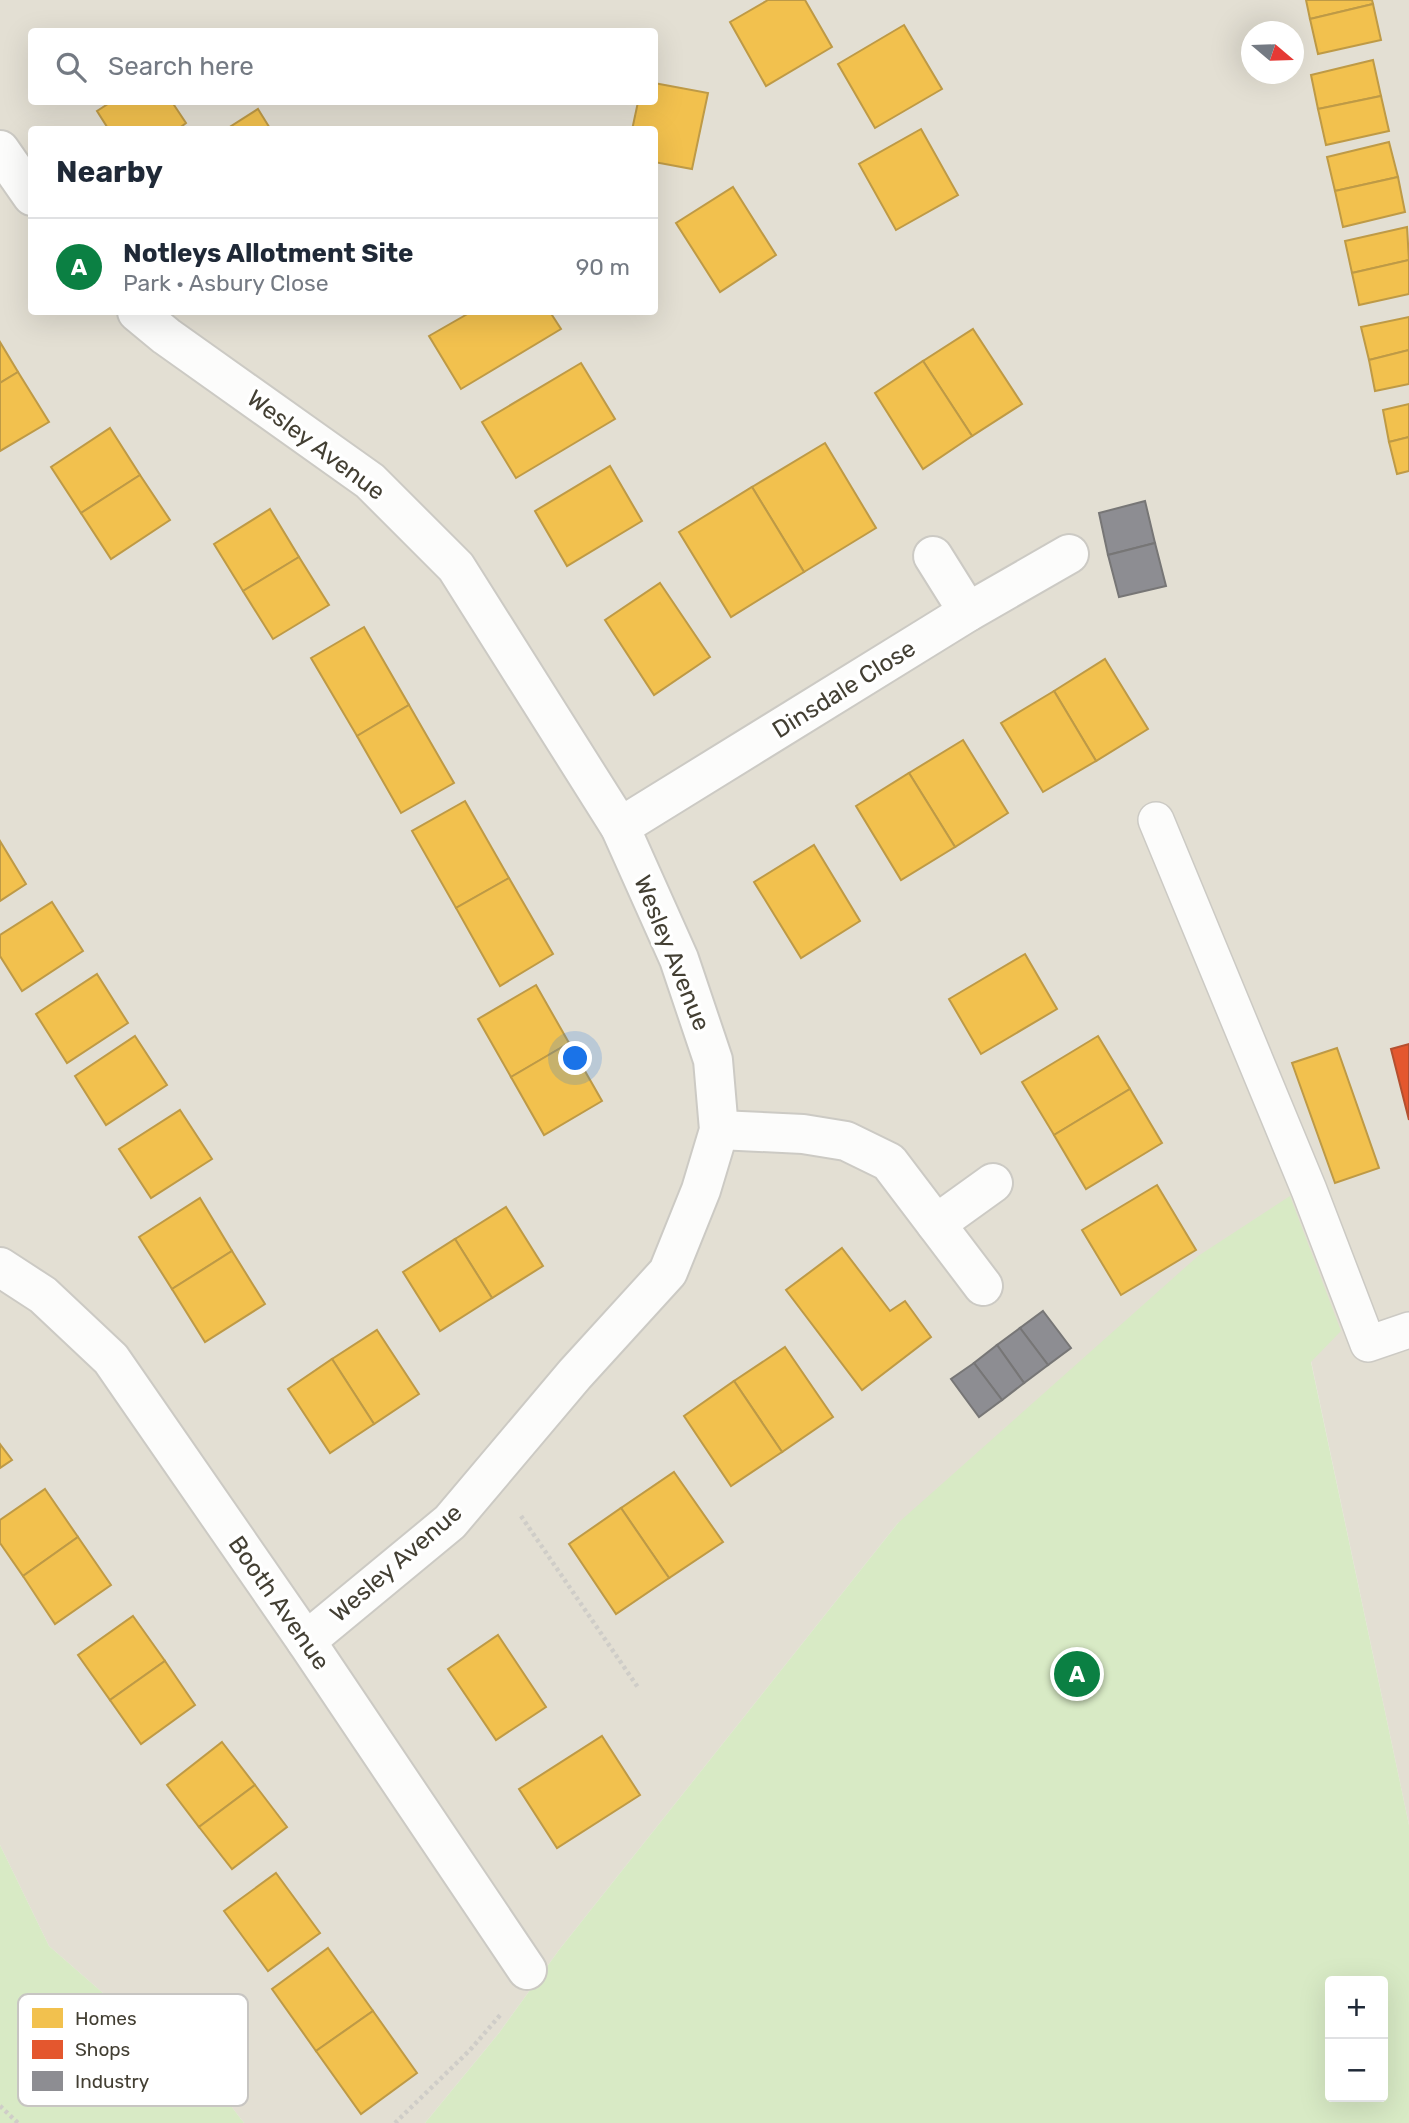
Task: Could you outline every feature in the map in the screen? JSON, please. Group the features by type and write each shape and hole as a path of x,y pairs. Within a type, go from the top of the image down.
{"street":[{"path":"0,149 28,190"},
{"name":"Wesley Avenue","path":"141,315 370,481 456,567 620,827 679,959 713,1060 719,1130 701,1190 668,1272 575,1374 450,1522 306,1641"},
{"name":"Dinsdale Close","path":"620,827 968,612 1069,554"},
{"path":"933,556 968,612"},
{"path":"719,1130 803,1134 846,1140 889,1162 983,1286"},
{"path":"936,1224 993,1183"},
{"name":"Booth Avenue","path":"0,1266 43,1295 110,1359 306,1641 527,1970"}],"lane":[{"path":"1156,820 1309,1190 1368,1344 1409,1331"}],"path":[{"path":"491,1474 639,1689"},
{"path":"395,2123 470,2050 503,2011"},
{"path":"0,2106 18,2123"}],"shaded area":[{"path":"0,0 1409,0 1409,1825 1311,1361 898,1523 559,1950 499,2033 425,2123 244,2123 231,2106 248,2106 248,1994 104,1994 49,1946 0,1845"}],"green space":[{"path":"1290,1196 1341,1331 1311,1362 1409,1825 1409,2123 425,2123 499,2033 559,1950 898,1523 1198,1256"},
{"path":"0,1845 49,1946 104,1994 18,1994 18,2106 231,2106 244,2123 0,2123"}],"building: Homes":[{"path":"768,0 805,0 832,47 766,86 730,22"},
{"path":"1306,0 1372,0 1373,4 1310,19"},
{"path":"1373,4 1381,40 1318,54 1310,19"},
{"path":"904,25 942,89 875,128 838,64"},
{"path":"1373,60 1381,96 1318,109 1311,75"},
{"path":"658,84 708,93 692,169 658,163 658,126 633,126 637,105 658,105"},
{"path":"1381,96 1389,131 1326,145 1318,109"},
{"path":"106,105 174,105 186,123 182,126 106,126 97,111"},
{"path":"258,109 269,126 231,126"},
{"path":"921,129 958,195 896,230 859,164"},
{"path":"1389,142 1398,177 1335,191 1327,157"},
{"path":"1398,177 1405,212 1343,227 1335,191"},
{"path":"733,187 776,255 720,292 676,223"},
{"path":"1407,227 1409,260 1352,273 1345,241"},
{"path":"1409,260 1409,294 1359,305 1352,273"},
{"path":"466,315 552,315 561,329 461,389 429,336"},
{"path":"1409,317 1409,350 1369,360 1361,327"},
{"path":"973,329 1022,404 972,436 923,361"},
{"path":"0,342 18,372 0,383"},
{"path":"1409,350 1409,384 1375,391 1369,360"},
{"path":"923,361 972,436 923,469 875,393"},
{"path":"581,363 615,419 516,478 482,422"},
{"path":"18,372 49,422 0,451 0,383"},
{"path":"1409,404 1409,437 1389,442 1383,410"},
{"path":"110,428 140,475 81,513 51,467"},
{"path":"1409,437 1409,471 1397,474 1389,442"},
{"path":"825,443 876,528 804,572 752,487"},
{"path":"610,466 642,521 567,566 535,511"},
{"path":"140,475 170,520 111,559 81,513"},
{"path":"752,487 804,572 731,617 679,532"},
{"path":"270,509 299,557 243,591 214,544"},
{"path":"299,557 329,605 273,639 243,591"},
{"path":"660,583 710,657 654,695 605,620"},
{"path":"364,627 409,705 357,736 311,658"},
{"path":"1105,659 1148,729 1096,761 1054,691"},
{"path":"1054,691 1096,761 1043,792 1001,723"},
{"path":"409,705 454,783 401,813 357,736"},
{"path":"963,740 1008,813 955,847 909,773"},
{"path":"909,773 955,847 901,880 856,806"},
{"path":"465,801 509,878 456,908 412,831"},
{"path":"0,841 26,884 0,901"},
{"path":"814,845 860,921 801,958 754,882"},
{"path":"509,878 553,954 500,986 456,908"},
{"path":"52,902 83,951 22,991 0,956 0,935"},
{"path":"1025,954 1057,1009 981,1054 949,999"},
{"path":"97,974 128,1023 67,1063 36,1014"},
{"path":"536,985 569,1043 511,1077 478,1019"},
{"path":"135,1036 167,1085 106,1125 75,1076"},
{"path":"1098,1036 1130,1089 1054,1135 1022,1082"},
{"path":"569,1043 602,1101 544,1135 511,1077"},
{"path":"1337,1048 1379,1168 1335,1183 1292,1063"},
{"path":"1130,1089 1162,1143 1086,1189 1054,1135"},
{"path":"180,1110 212,1159 151,1198 119,1149"},
{"path":"1157,1185 1196,1250 1121,1295 1082,1230"},
{"path":"200,1198 232,1251 172,1289 139,1237"},
{"path":"506,1207 543,1266 492,1298 455,1239"},
{"path":"455,1239 492,1298 440,1331 403,1272"},
{"path":"842,1248 890,1311 905,1301 931,1337 862,1390 786,1290"},
{"path":"232,1251 265,1304 205,1342 172,1289"},
{"path":"377,1330 419,1394 374,1424 332,1359"},
{"path":"785,1347 833,1417 782,1452 734,1381"},
{"path":"332,1359 374,1424 330,1453 288,1389"},
{"path":"734,1381 782,1452 731,1486 684,1416"},
{"path":"0,1444 12,1460 0,1468"},
{"path":"674,1472 723,1542 669,1578 621,1508"},
{"path":"45,1489 78,1537 23,1576 0,1543 0,1520"},
{"path":"621,1508 669,1578 616,1614 569,1544"},
{"path":"78,1537 111,1585 55,1624 23,1576"},
{"path":"133,1616 165,1661 110,1700 78,1655"},
{"path":"498,1635 546,1707 496,1740 448,1669"},
{"path":"165,1661 195,1705 141,1744 110,1700"},
{"path":"602,1736 640,1795 557,1848 519,1789"},
{"path":"222,1742 255,1785 199,1827 167,1785"},
{"path":"255,1785 287,1827 232,1869 199,1827"},
{"path":"276,1873 320,1933 268,1971 224,1911"},
{"path":"328,1948 373,2011 316,2051 272,1989"},
{"path":"373,2011 417,2073 361,2114 316,2051"}],"building: Shops":[{"path":"1409,1044 1409,1120 1391,1049"}],"building: Industry":[{"path":"1145,501 1155,543 1108,555 1099,513"},
{"path":"1155,543 1166,586 1119,597 1108,555"},
{"path":"1043,1311 1071,1348 1048,1365 1020,1328"},
{"path":"1020,1328 1048,1365 1024,1383 997,1345"},
{"path":"997,1345 1024,1383 1002,1400 974,1363"},
{"path":"974,1363 1002,1400 979,1417 951,1379"}],"place":[{"name":"Notleys Allotment Site","path":"1077,1674"}]}
